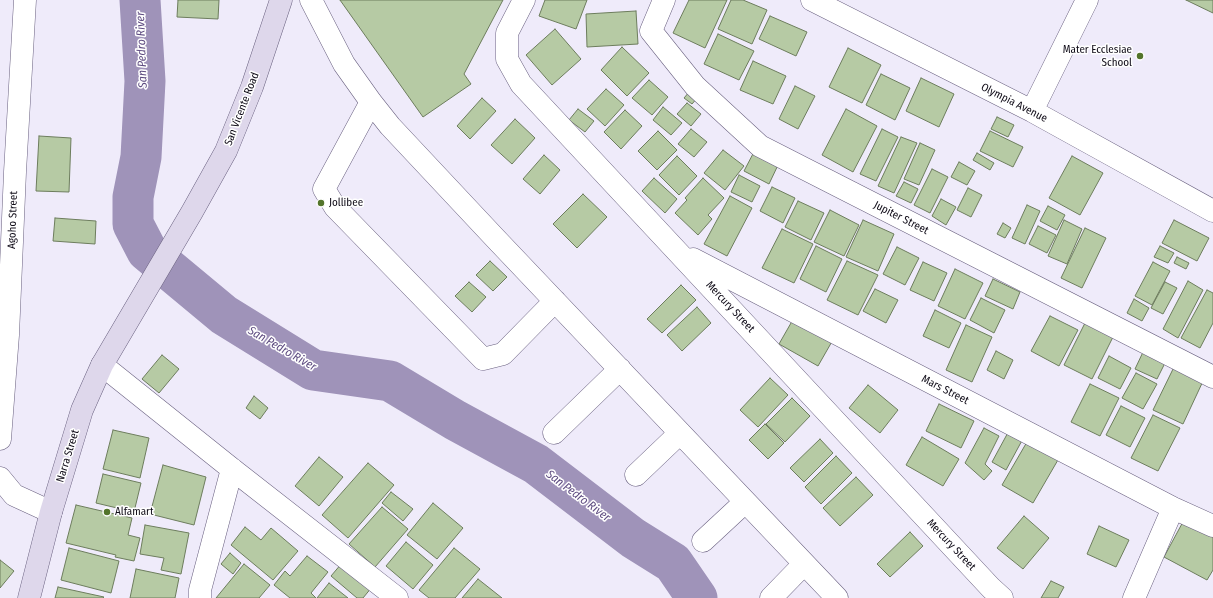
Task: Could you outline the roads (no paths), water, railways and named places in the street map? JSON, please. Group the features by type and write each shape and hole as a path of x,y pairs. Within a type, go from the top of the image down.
{"main road":[{"name":"San Vicente Road","path":"128,323 226,151 252,87 281,0"},
{"name":"Narra Street","path":"29,598 51,512 82,410 102,365 128,323"}],"street":[{"name":"Agoho Street","path":"0,439 8,335 15,172 25,0"},
{"path":"311,0 344,64 390,126 837,598"},
{"name":"Mercury Street","path":"524,0 507,33 506,59 521,84 1002,598"},
{"name":"Jupiter Street","path":"664,0 651,31 695,86 760,146 1213,377"},
{"name":"Olympia Avenue","path":"812,0 1032,111 1213,210"},
{"path":"1032,111 1087,0"},
{"path":"371,102 324,189 335,207 483,359 502,354 555,301"},
{"name":"Mars Street","path":"678,252 1173,508 1213,526"},
{"path":"102,365 396,598"},
{"path":"554,433 620,369"},
{"path":"636,475 680,432"},
{"path":"200,598 200,590 232,469"},
{"path":"0,478 14,495 51,512"},
{"path":"703,541 745,502"},
{"path":"1134,598 1173,508"},
{"path":"771,598 804,564"}],"waterway":[{"name":"San Pedro River","path":"140,0 145,81 141,157 133,197 133,224 147,251 224,315 313,370 390,381 455,420 536,464 633,538 673,563 697,598"}],"place":[{"name":"Mater Ecclesiae School","path":"1140,56"},
{"name":"Jollibee","path":"321,203"},
{"name":"Alfamart","path":"107,512"}]}
